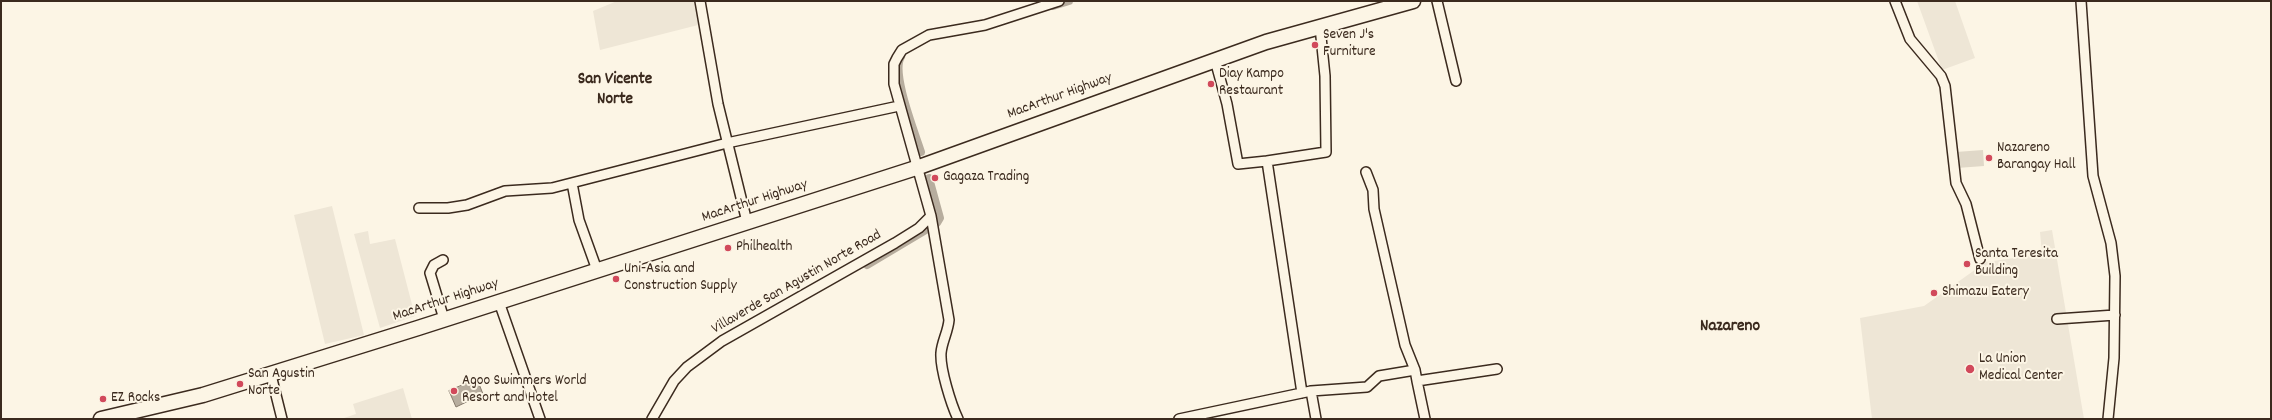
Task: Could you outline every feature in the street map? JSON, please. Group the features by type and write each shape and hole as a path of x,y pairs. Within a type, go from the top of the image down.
{"highway":[{"name":"MacArthur Highway","path":"101,419 203,395 270,375 919,167 1266,42 1413,1"}],"street":[{"path":"700,1 709,59 727,144 747,222"},
{"path":"958,419 942,364 942,345 947,333 949,320 931,216 919,167 899,106 894,84 894,64 902,50 929,35 985,25 1059,1"},
{"path":"1437,1 1456,81"},
{"path":"1895,1 1910,39 1941,76 1944,86 1956,183 1966,204 1980,259"},
{"path":"2081,1 2093,176 2113,256 2115,315 2114,358 2108,419"},
{"path":"1215,60 1227,104 1238,164 1326,152 1326,76 1320,27"},
{"path":"419,208 448,208 467,204 505,191 552,188 727,144 899,106"},
{"path":"1267,161 1306,392 1316,419"},
{"path":"1366,172 1373,190 1374,209 1406,345 1415,370 1425,419"},
{"path":"572,183 580,220 598,270"},
{"name":"Villaverde San Agustin Norte Road","path":"652,419 674,381 687,367 722,341 895,243 919,228 931,216"},
{"path":"443,260 434,265 430,273 444,319"},
{"path":"498,302 540,419"},
{"path":"2056,319 2115,315"},
{"path":"1417,381 1497,369"},
{"path":"1179,419 1306,392 1367,387 1379,376 1415,370"},
{"path":"270,375 282,419"}],"shaded area":[{"path":"617,1 698,1 702,24 600,50 593,11"},
{"path":"1917,1 1955,1 1975,58 1942,70"},
{"path":"1983,150 1984,166 1957,168 1956,152"},
{"path":"332,206 364,335 325,344 294,215"},
{"name":"La Union Medical Center","path":"2052,230 2084,419 1872,419 1860,318 1924,306 1986,262 2042,254 2040,232"},
{"path":"368,231 370,244 395,239 415,316 380,328 354,234"},
{"path":"477,379 483,394 456,407 449,391"},
{"path":"403,388 412,419 341,419 356,414 353,404"}],"waterway":[{"path":"1053,6 1069,1"},
{"path":"901,57 899,65 901,89 921,152"},
{"path":"929,178 940,218 937,223"},
{"path":"867,265 929,228"}],"place":[{"name":"Seven J's Furniture","path":"1315,45"},
{"name":"Diay Kampo Restaurant","path":"1211,84"},
{"name":"Nazareno Barangay Hall","path":"1989,158"},
{"name":"Gagaza Trading","path":"935,178"},
{"name":"Philhealth","path":"728,248"},
{"name":"Santa Teresita Building","path":"1967,264"},
{"name":"Uni-Asia and Construction Supply","path":"616,279"},
{"name":"Shimazu Eatery","path":"1934,293"},
{"name":"La Union Medical Center","path":"1970,369"},
{"name":"San Agustin Norte","path":"240,384"},
{"name":"Agoo Swimmers World Resort and Hotel","path":"454,391"},
{"name":"EZ Rocks","path":"103,399"}],"district":[{"name":"San Vicente Norte","path":"615,91"},
{"name":"Nazareno","path":"1730,328"}]}
